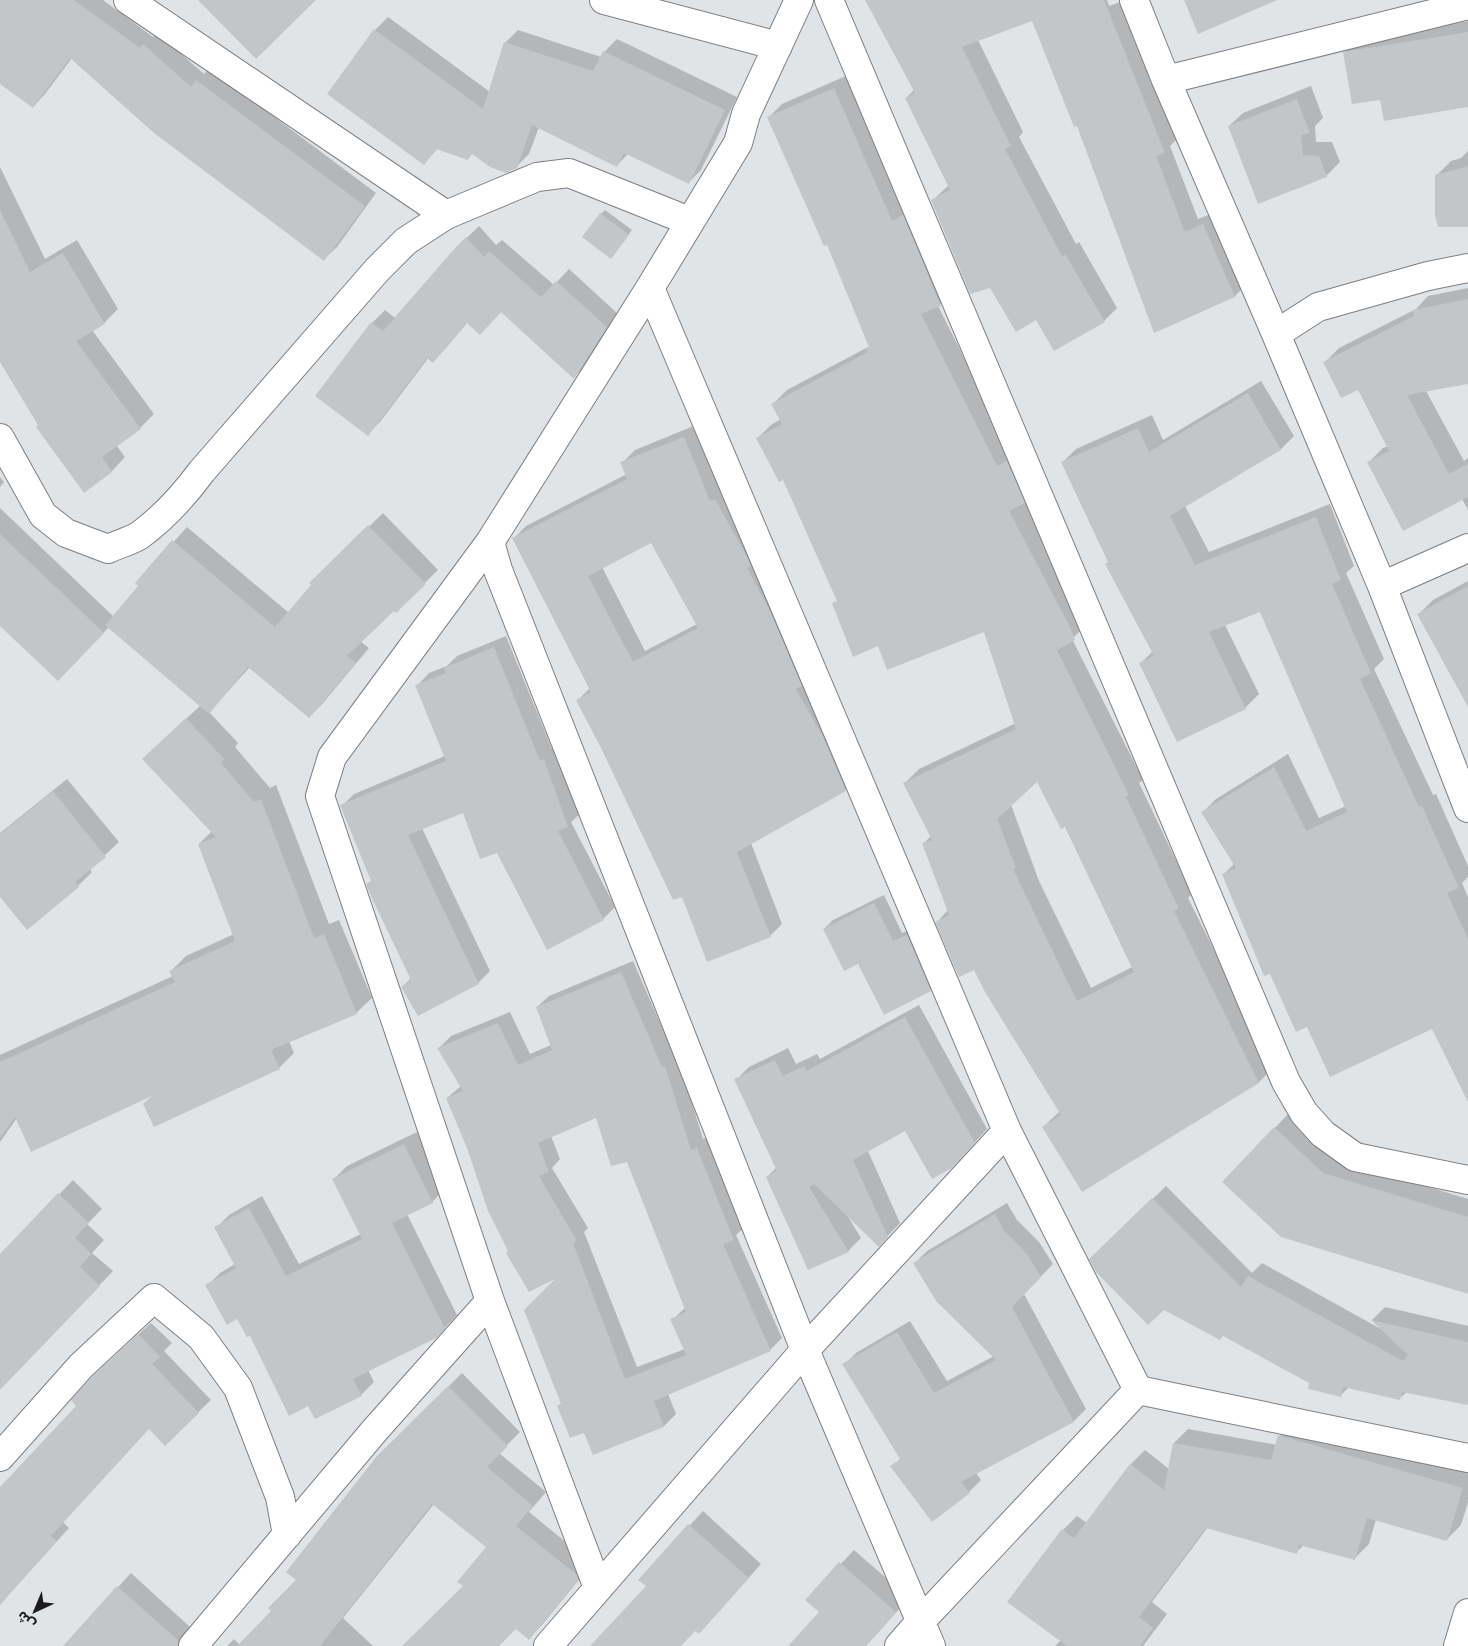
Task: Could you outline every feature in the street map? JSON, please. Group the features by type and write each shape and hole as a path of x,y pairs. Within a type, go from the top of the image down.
{"street":[{"path":"128,0 446,215"},
{"path":"604,0 778,46"},
{"path":"598,1588 490,1301 320,796 332,757 490,542 650,288 738,143 746,114 799,0"},
{"path":"829,0 1286,1082 1304,1113 1324,1134 1355,1157 1468,1180"},
{"path":"1134,0 1166,80 1382,586 1468,808"},
{"path":"1166,80 1468,5"},
{"path":"0,438 44,515 66,533 108,549 139,535 166,511 191,486 377,270 406,241 446,215 538,177 569,173 690,221"},
{"path":"1276,334 1318,308 1428,276 1468,268"},
{"path":"650,288 1007,1131 1138,1390"},
{"path":"490,542 498,570 805,1350 925,1634"},
{"path":"1382,586 1468,548"},
{"path":"548,1646 805,1350 1007,1131"},
{"path":"0,1457 81,1366 154,1298 202,1337 238,1388 280,1497 287,1535"},
{"path":"193,1646 375,1430 490,1301"},
{"path":"1138,1390 1468,1458"},
{"path":"899,1646 925,1634 1138,1390"},
{"path":"1458,1646 1468,1613"}],"building":[{"path":"0,0 74,0 140,48 143,44 191,87 196,80 365,206 324,261 154,133 70,58 33,108 0,84"},
{"path":"198,0 316,0 256,59"},
{"path":"865,0 1104,0 1165,153 1156,156 1185,232 1203,224 1235,297 1154,333 1077,126 1074,127 1032,21 962,47 1011,146 1005,149 1062,256 1065,254 1105,322 1054,351 1036,320 1016,332 990,288 970,294 931,200 950,190 905,98 915,93"},
{"path":"1184,0 1277,0 1198,34"},
{"path":"374,29 483,109 504,42 593,71 603,51 725,110 689,184 624,153 617,167 532,125 517,168 506,173 490,167 472,154 468,160 436,149 424,165 327,94"},
{"path":"1468,32 1468,107 1384,121 1380,100 1352,104 1343,52"},
{"path":"834,88 892,221 903,215 941,306 921,314 997,466 1007,461 1025,503 1009,511 1075,640 1057,650 1129,795 1126,797 1179,909 1174,911 1259,1083 1082,1192 1042,1127 1061,1115 985,992 974,970 959,977 935,922 949,915 922,843 932,840 903,783 1016,729 984,632 887,670 878,646 853,657 832,603 837,601 783,480 779,482 756,438 782,424 771,404 868,352 866,349 869,347 827,245 824,246 767,117","holes":["1037,782 1061,829 1065,827 1134,972 1077,1001 1013,869 1016,868 997,819"]},
{"path":"1297,99 1310,133 1301,135 1303,155 1319,156 1327,177 1258,204 1228,126"},
{"path":"1468,166 1468,227 1438,227 1435,215 1435,175"},
{"path":"0,210 30,272 63,253 105,324 76,341 141,429 102,457 112,472 84,493 36,427 38,425 0,362"},
{"path":"600,213 629,235 611,259 582,237"},
{"path":"466,237 484,257 489,251 541,297 556,281 607,327 574,379 501,312 480,335 467,323 433,363 427,358 368,436 315,396 371,322 383,331"},
{"path":"1468,299 1468,384 1407,395 1449,474 1468,464 1468,497 1403,531 1367,462 1389,451 1358,390 1341,398 1323,362 1414,316 1413,310"},
{"path":"1248,393 1281,450 1170,516 1195,565 1316,517 1341,580 1332,584 1371,673 1360,679 1419,807 1422,806 1459,888 1447,893 1468,939 1468,1102 1432,1029 1330,1077 1307,1027 1296,1032 1270,974 1264,976 1222,874 1236,868 1201,812 1274,767 1306,831 1347,812 1260,612 1209,632 1246,709 1177,742 1139,663 1154,656 1105,564 1108,562 1061,462 1138,428 1149,452"},
{"path":"684,437 710,501 715,499 747,557 751,566 747,568 770,611 802,686 796,689 823,737 846,791 737,852 771,937 707,962 682,897 673,900 602,750 576,700 591,692 512,538 627,479 620,462","holes":["651,543 698,628 633,662 588,576"]},
{"path":"368,525 426,584 396,613 394,611 347,656 356,663 309,718 248,667 209,714 105,625 138,586 135,583 172,540 275,627 311,585 309,583"},
{"path":"0,534 104,633 58,681 0,626"},
{"path":"1468,586 1468,707 1417,614"},
{"path":"494,647 540,761 544,759 568,827 558,831 604,920 547,950 497,853 480,859 463,813 408,835 479,984 418,1016 401,987 411,980 370,894 366,884 371,881 340,805 446,761 415,685 446,673 444,668"},
{"path":"186,718 224,759 221,763 254,802 261,799 314,938 324,934 357,1014 271,1050 280,1069 154,1127 143,1104 152,1096 31,1152 15,1117 0,1138 0,1062 175,982 169,971 235,941 198,844 216,837 142,759"},
{"path":"53,791 106,857 75,882 79,887 27,930 0,897 0,834"},
{"path":"874,903 893,941 907,935 931,991 884,1015 858,964 844,971 823,929"},
{"path":"621,972 662,1067 665,1066 691,1150 697,1148 734,1240 723,1244 771,1351 654,1401 664,1427 593,1455 584,1433 570,1438 557,1406 561,1404 524,1310 555,1279 529,1292 506,1253 508,1251 488,1211 467,1148 446,1098 463,1091 437,1048 498,1023 518,1065 552,1050 536,1007","holes":["596,1118 611,1166 627,1162 686,1312 670,1319 686,1355 625,1379 573,1243 577,1241 539,1176 549,1172 538,1143"]},
{"path":"905,1017 975,1143 952,1168 932,1179 905,1131 853,1160 888,1237 879,1247 814,1184 809,1187 849,1252 808,1270 766,1177 777,1171 734,1079 775,1060 783,1076 804,1066 807,1071"},
{"path":"1274,1127 1323,1173 1468,1217 1468,1294 1281,1237 1222,1182"},
{"path":"404,1144 433,1203 392,1223 445,1329 436,1338 353,1379 362,1396 315,1419 308,1406 289,1416 250,1336 247,1337 237,1319 227,1325 205,1285 236,1268 214,1227 249,1208 286,1276 362,1239 332,1179"},
{"path":"58,1193 89,1223 75,1238 91,1254 80,1267 100,1286 0,1390 0,1254"},
{"path":"1152,1198 1241,1287 1248,1276 1403,1361 1408,1355 1371,1320 1468,1342 1468,1405 1402,1392 1400,1400 1343,1387 1341,1397 1308,1389 1309,1383 1223,1336 1220,1340 1164,1310 1148,1325 1096,1272 1089,1259"},
{"path":"995,1214 1005,1232 1027,1254 1041,1277 1012,1307 1074,1422 961,1482 970,1493 932,1522 890,1466 900,1459 842,1364 897,1332 934,1393 996,1360 936,1301 913,1263"},
{"path":"138,1334 160,1357 152,1364 199,1413 165,1446 149,1429 51,1536 57,1541 0,1605 0,1487 76,1406 71,1400 92,1377"},
{"path":"448,1386 508,1446 487,1467 533,1506 516,1526 577,1575 578,1580 529,1640 516,1629 499,1646 402,1646 463,1586 457,1582 486,1547 432,1504 320,1646 237,1646 271,1611 268,1608 296,1580 286,1572 377,1456"},
{"path":"1278,1435 1463,1488 1447,1541 1367,1518 1355,1560 1299,1545 1297,1554 1206,1528 1139,1617 1153,1628 1140,1646 1067,1646 1007,1602 1062,1529 1074,1538 1130,1464 1164,1490 1173,1443 1271,1460"},
{"path":"688,1524 749,1578 699,1634 695,1631 681,1646 590,1646 646,1586 638,1580"},
{"path":"839,1562 896,1612 866,1646 788,1646 819,1612 805,1600"},
{"path":"117,1586 179,1641 178,1646 63,1646"}]}
